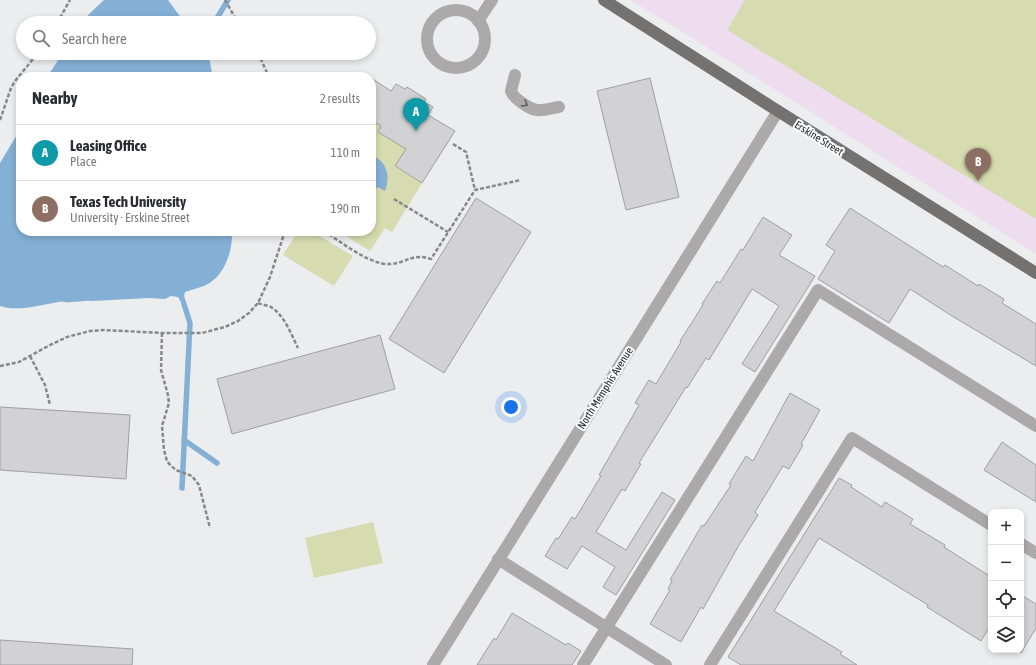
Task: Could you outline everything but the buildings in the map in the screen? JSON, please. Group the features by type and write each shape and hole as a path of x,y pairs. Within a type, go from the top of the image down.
{"main road":[{"name":"Erskine Street","path":"604,0 1036,273"}],"street":[{"path":"462,10 468,0"},
{"path":"478,21 492,0"},
{"path":"449,10 462,10 471,14 482,27 485,37 484,46 474,62 457,68 447,67 439,63 432,56 428,48 426,39 428,29 433,20 440,14 449,10"},
{"path":"515,75 511,91 514,97 518,100 538,110 559,107"},
{"name":"North Memphis Avenue","path":"433,665 778,111"},
{"path":"583,665 818,290 1036,426"},
{"path":"710,665 852,438 988,523"},
{"path":"1023,545 1036,553"},
{"path":"498,559 666,665"}],"path":[{"path":"61,16 70,0"},
{"path":"225,0 234,16"},
{"path":"22,72 32,60"},
{"path":"261,60 267,72"},
{"path":"0,120 11,88 16,80"},
{"path":"453,144 466,152 475,190"},
{"path":"332,236 373,261 391,264 417,256 423,256 431,259 475,190 521,180"},
{"path":"394,199 448,232"},
{"path":"0,366 19,362 68,337 90,331 104,330 162,333 202,333 212,332 238,321 249,313 258,303 270,277 282,236"},
{"path":"258,303 270,307 282,318 288,326 298,348"},
{"path":"162,333 160,370 169,403 162,426 164,450 167,461 171,466 176,470 192,476 199,485 210,528"},
{"path":"30,356 45,385 50,406"}],"shaded area":[{"path":"631,0 1036,0 1036,254 803,107"}],"green space":[{"path":"745,0 1036,0 1036,219 727,30"},
{"path":"376,123 382,127 379,132 399,145 402,140 409,144 395,167 422,183 392,232 385,228 370,251 346,236 376,236"},
{"path":"295,236 319,236 353,256 334,286 283,255"},
{"path":"373,522 383,563 314,578 305,538"}],"water":[{"path":"104,0 168,0 180,16 87,16"},
{"path":"58,60 209,60 212,72 50,72"},
{"path":"16,136 16,236 232,236 229,254 223,269 213,281 185,292 184,296 186,302 184,304 182,304 178,297 171,296 165,299 149,298 60,302 21,308 7,308 0,306 0,163"},
{"path":"376,158 384,165 388,180 385,191 378,187 376,189"}],"waterway":[{"path":"218,16 228,0"},
{"path":"182,488 190,323 184,304"},
{"path":"184,440 217,463"}],"place":[{"name":"Leasing Office","path":"416,131"},
{"name":"Texas Tech University","path":"978,181"}]}
